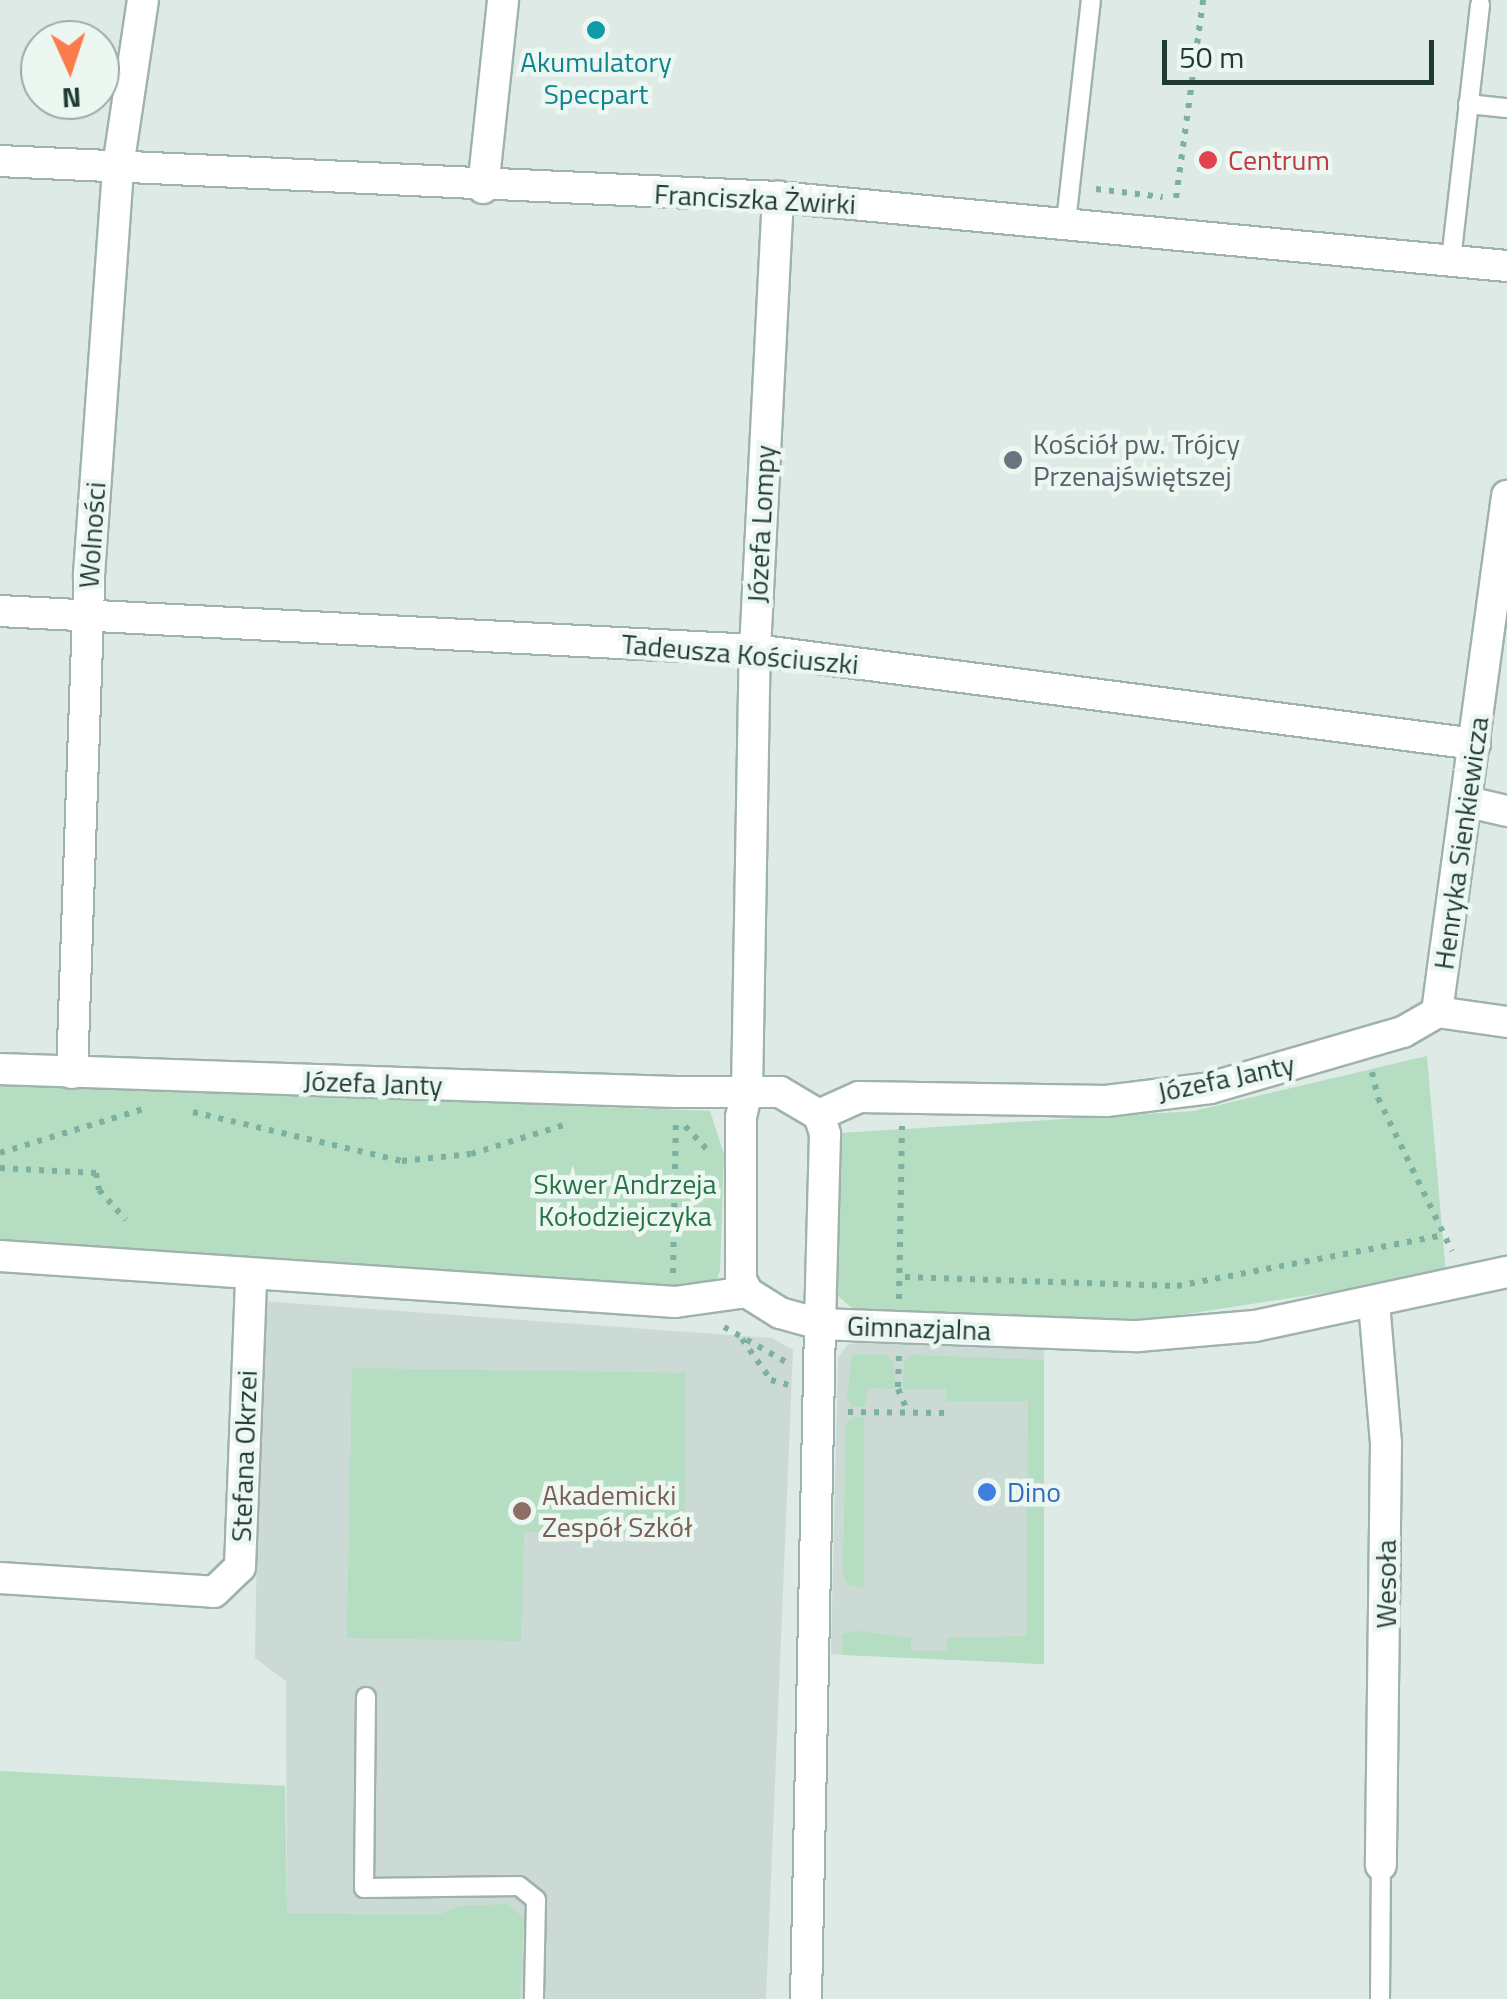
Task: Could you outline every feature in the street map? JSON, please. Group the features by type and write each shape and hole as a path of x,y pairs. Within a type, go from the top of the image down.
{"street":[{"name":"Wolności","path":"72,1073 87,616 118,167 143,0"},
{"path":"483,188 503,0"},
{"name":"Franciszka Żwirki","path":"0,161 483,188 778,196 1507,266"},
{"name":"Józefa Lompy","path":"747,1292 740,1241 755,650 778,196"},
{"name":"Henryka Sienkiewicza","path":"1437,1012 1507,496"},
{"name":"Tadeusza Kościuszki","path":"0,610 755,650 1475,744"},
{"path":"1468,802 1507,810"},
{"path":"1437,1012 1507,1022"},
{"name":"Józefa Janty","path":"0,1069 780,1092 820,1115 859,1097 1106,1101 1210,1088 1366,1043 1437,1012"},
{"path":"0,1256 674,1302 747,1292 780,1313 820,1324 826,1134 820,1115"},
{"name":"Gimnazjalna","path":"806,1999 820,1324 1138,1336 1255,1326 1458,1287 1507,1272"},
{"name":"Stefana Okrzei","path":"0,1578 214,1592 240,1567 252,1274"},
{"name":"Wesoła","path":"1374,1303 1386,1443 1380,1865"}],"lane":[{"path":"1066,222 1091,0"},
{"path":"1452,260 1480,5"},
{"path":"1468,104 1507,108"},
{"path":"366,1696 364,1888 519,1886 536,1900 534,1999"},
{"path":"1380,1865 1380,1999"}],"path":[{"path":"1176,198 1203,0"},
{"path":"1366,1043 1378,1098 1444,1234 1458,1287"},
{"path":"903,1095 898,1389 908,1413"},
{"path":"0,1153 148,1108 167,1109"},
{"path":"187,1111 402,1161 472,1154 509,1138 580,1125"},
{"path":"656,1126 676,1123 674,1302"},
{"path":"0,1168 96,1173 99,1190 126,1220"},
{"path":"906,1277 1177,1286 1444,1234"},
{"path":"794,1369 742,1338 771,1380 799,1388 796,1378"},
{"path":"842,1412 947,1413"}],"shaded area":[{"name":"Akademicki Zespół Szkół","path":"261,1301 772,1338 793,1350 766,1999 520,1999 524,1918 460,1906 439,1914 287,1913 286,1681 255,1658"},
{"path":"866,1341 1044,1347 1044,1664 831,1654 838,1358 847,1345"}],"green space":[{"path":"1427,1056 1446,1274 1070,1332 860,1315 838,1296 840,1133 1194,1111"},
{"name":"Skwer Andrzeja Kołodziejczyka","path":"0,1085 710,1111 724,1154 720,1271 708,1299 0,1247"},
{"path":"852,1354 887,1355 894,1363 895,1389 869,1388 864,1407 853,1407 847,1399"},
{"path":"911,1355 1044,1360 1044,1664 842,1655 842,1635 857,1631 911,1638 911,1651 947,1651 947,1638 1027,1636 1028,1401 946,1401 946,1389 903,1389 904,1362"},
{"path":"352,1368 686,1373 684,1534 524,1532 521,1641 347,1638"},
{"path":"854,1417 864,1417 864,1588 849,1585 843,1575 846,1423"},
{"path":"0,1771 285,1786 287,1913 439,1914 460,1906 507,1904 524,1918 520,1999 0,1999"}],"place":[{"name":"Akumulatory Specpart","path":"596,30"},
{"name":"Centrum","path":"1208,160"},
{"name":"Kościół pw. Trójcy Przenajświętszej","path":"1013,460"},
{"name":"Dino","path":"987,1492"},
{"name":"Akademicki Zespół Szkół","path":"522,1511"}]}
